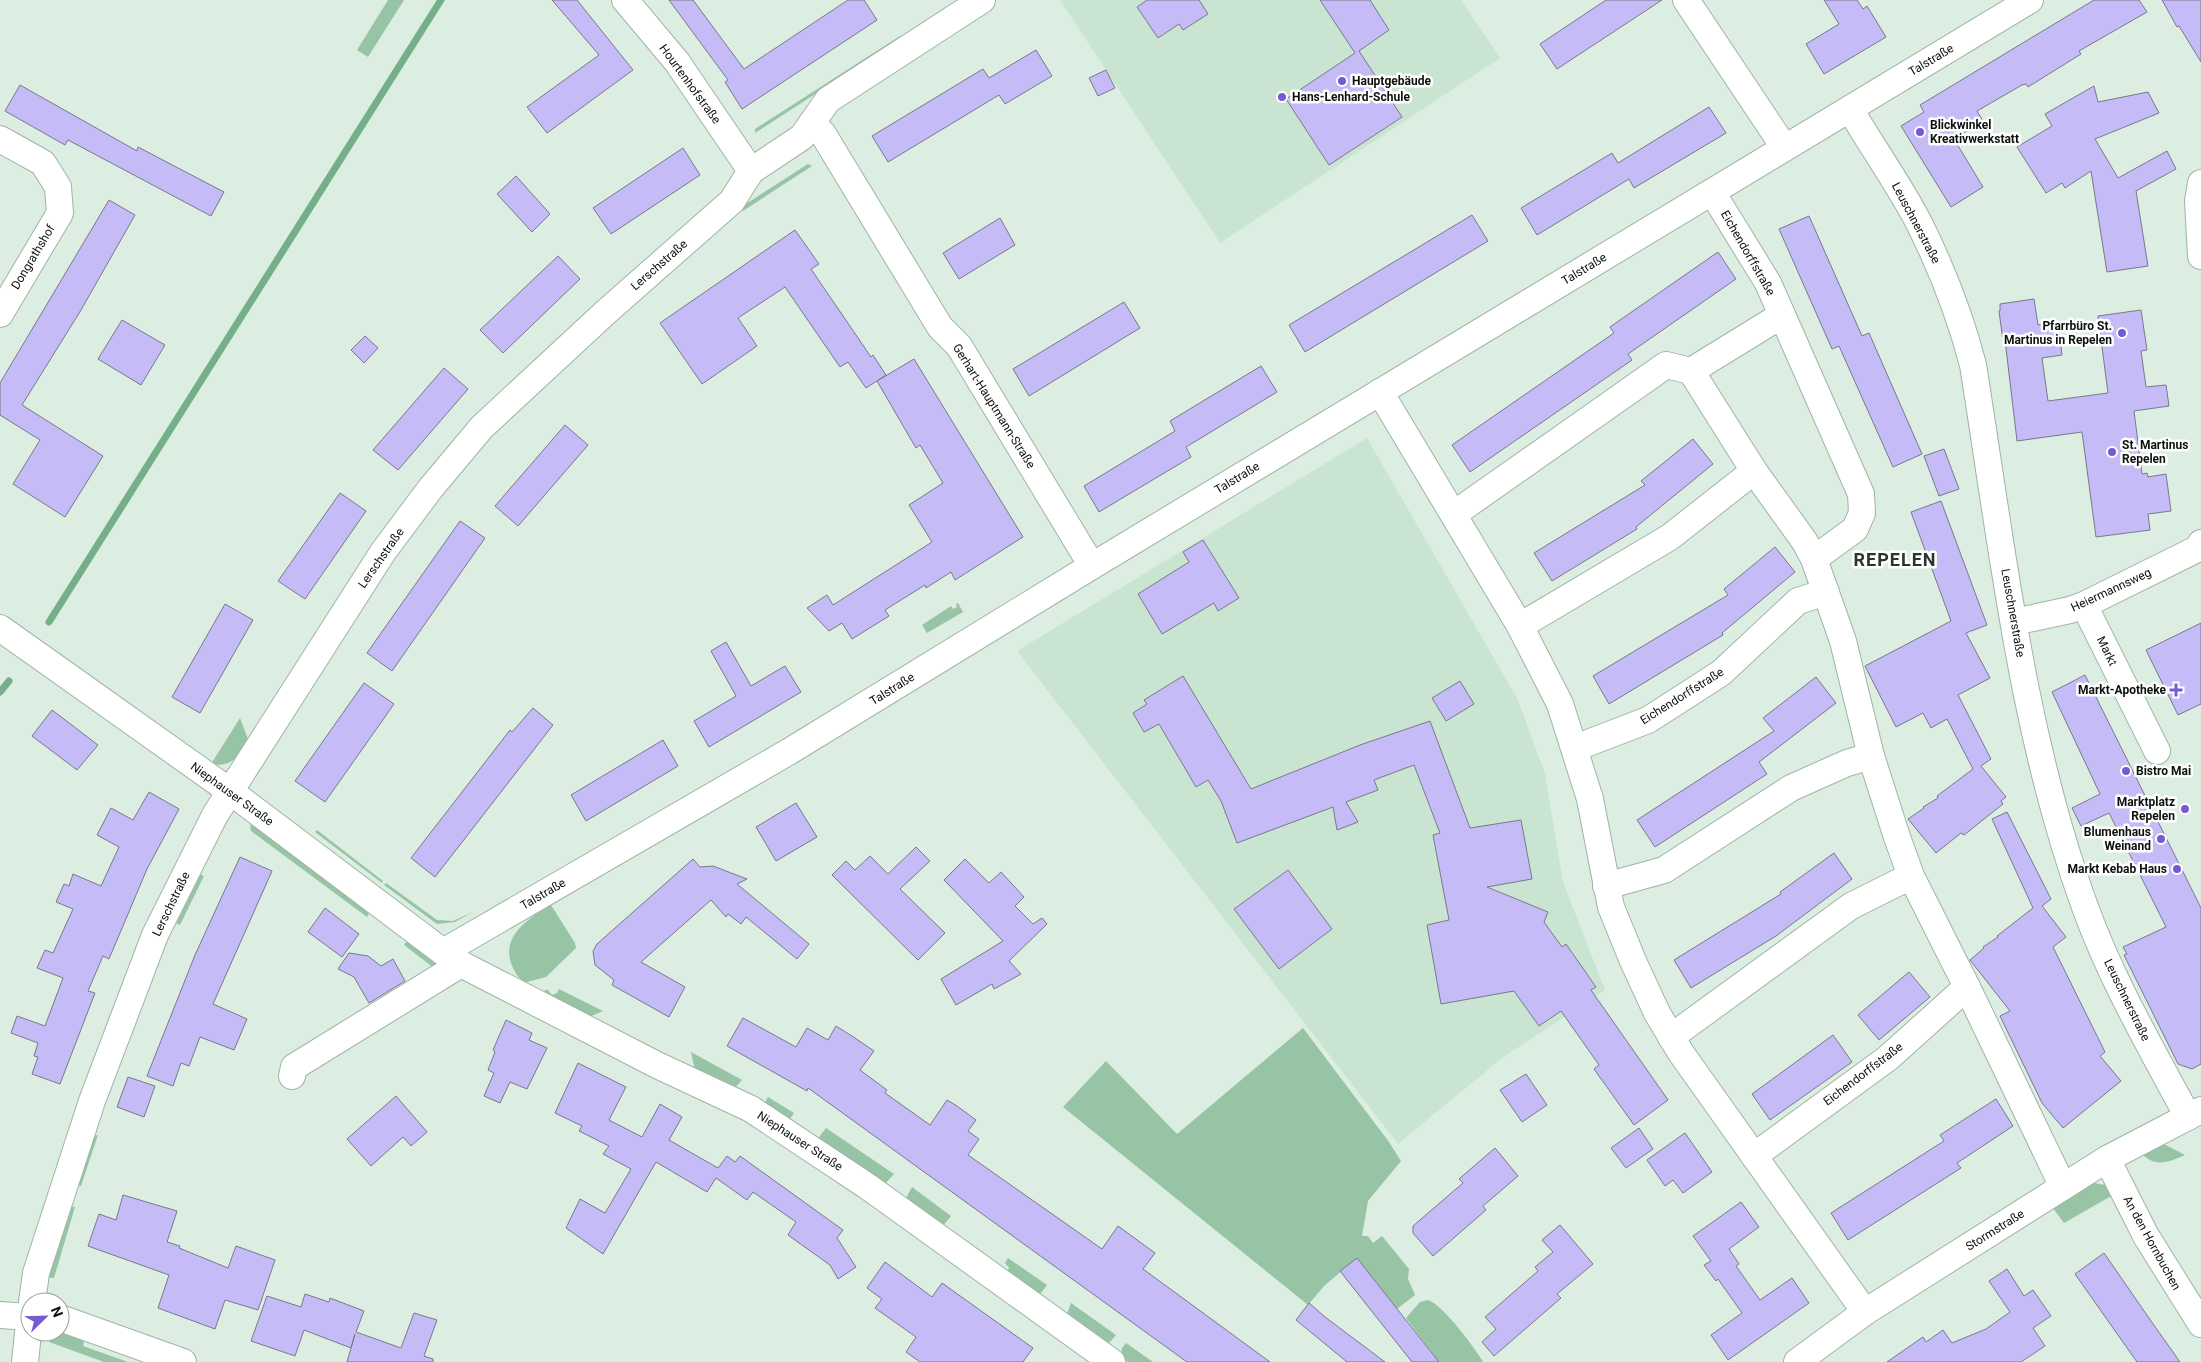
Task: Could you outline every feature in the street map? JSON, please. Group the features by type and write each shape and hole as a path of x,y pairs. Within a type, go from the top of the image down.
{"street":[{"name":"Hourtenhofstraße","path":"626,0 676,62 751,172"},
{"name":"Lerschstraße","path":"33,1292 36,1273 92,1101 155,935 215,815 383,552 442,475 482,427 606,312 732,200 751,172 802,136 828,100 982,0"},
{"path":"1686,0 1784,148"},
{"name":"Talstraße","path":"452,958 1092,566 2030,0"},
{"name":"Leuschnerstraße","path":"1850,109 1918,221 1944,276 1964,330 1973,365 2023,674 2058,826 2082,899 2120,990 2194,1114"},
{"name":"Gerhart-Hauptmann-Straße","path":"812,123 824,134 940,327 959,346 1092,566"},
{"name":"Dongrathshof","path":"0,139 43,163 58,187 60,213 0,314"},
{"path":"2201,184 2198,201 2201,256"},
{"name":"Eichendorffstraße","path":"1712,192 1768,283 1861,494 1862,513 1855,529 1814,559"},
{"path":"1691,371 1782,315"},
{"path":"1454,514 1666,365 1691,371 1754,471 1805,542 1814,559 1843,641 1872,756 1911,876 1967,987 2063,1187"},
{"path":"1380,392 1520,626 1560,704 1590,799 1611,907 1632,961 1657,1013 1754,1156 1865,1312"},
{"path":"1520,626 1670,537 1754,471"},
{"name":"Heiermannsweg","path":"2014,622 2070,610 2084,605 2197,549 2201,543"},
{"name":"Eichendorffstraße","path":"1575,748 1648,720 1721,673 1798,601 1826,592"},
{"name":"Markt","path":"2084,605 2157,751"},
{"name":"Niephauser Straße","path":"0,628 231,792 452,958 657,1065 751,1109 867,1186 1112,1362"},
{"path":"1606,886 1664,870 1791,788 1847,763 1872,756"},
{"path":"1672,1037 1851,906 1911,876"},
{"path":"292,1076 294,1067 452,958"},
{"name":"Eichendorffstraße","path":"1754,1156 1888,1058 1967,987"},
{"name":"Stormstraße","path":"1797,1362 1865,1312 2107,1159 2194,1114"},
{"name":"An den Hornbuchen","path":"2107,1159 2146,1236 2201,1324"},
{"path":"0,1315 20,1316"},
{"path":"70,1322 183,1362"},
{"path":"25,1362 27,1342"}],"shaded area":[{"name":"Hans-Lenhard-Schule","path":"1060,0 1461,0 1500,58 1220,243"},
{"path":"1367,438 1518,700 1545,774 1563,882 1605,990 1502,1058 1398,1144 1017,651"}],"green space":[{"path":"388,0 404,0 368,57 357,50"},
{"path":"900,36 900,39 755,133 755,129"},
{"path":"808,164 812,166 743,211 741,207"},
{"path":"958,603 963,612 927,633 922,625 951,606 953,609 957,607 956,604"},
{"path":"240,718 249,742 234,760 224,764 211,764"},
{"path":"250,825 256,827 369,913 367,917 251,831"},
{"path":"317,830 383,881 382,883 315,832"},
{"path":"197,873 204,876 180,925 173,922"},
{"path":"386,883 437,920 453,921 473,912 455,922 437,924 384,885"},
{"path":"551,905 575,943 576,948 546,977 523,983 514,970 510,958 510,947 513,937 528,920"},
{"path":"407,941 437,964 434,968 404,945"},
{"path":"547,989 552,995 557,993 559,989 603,1011 587,1018 540,995"},
{"path":"1303,1028 1389,1142 1401,1161 1368,1201 1362,1236 1368,1236 1373,1243 1382,1236 1409,1269 1408,1279 1415,1295 1397,1309 1357,1258 1324,1286 1308,1305 1063,1107 1106,1061 1177,1134"},
{"path":"691,1052 742,1080 733,1090 695,1071"},
{"path":"768,1097 794,1113 788,1122 763,1106"},
{"path":"826,1128 894,1174 884,1185 817,1140"},
{"path":"98,1135 81,1186 73,1184 89,1137"},
{"path":"2164,1144 2185,1155 2168,1161 2158,1162 2152,1161 2142,1154"},
{"path":"2094,1183 2105,1185 2113,1195 2064,1223 2053,1208"},
{"path":"912,1187 951,1216 942,1227 905,1200"},
{"path":"67,1206 75,1207 54,1278 46,1277"},
{"path":"1008,1258 1047,1285 1038,1297 1006,1274 1009,1268 1005,1263"},
{"path":"1428,1300 1441,1309 1466,1337 1483,1362 1439,1362 1406,1318 1420,1302"},
{"path":"1071,1303 1116,1335 1106,1344 1066,1317"},
{"path":"70,1334 81,1338 84,1342 83,1346 128,1362 104,1362 49,1342 70,1342"},
{"path":"1126,1343 1153,1362 1128,1362 1121,1357 1122,1348"}],"building":[{"path":"552,0 577,0 633,70 547,133 527,107 599,55"},
{"path":"669,0 693,0 744,69 848,0 864,0 877,20 742,109 725,82 728,80"},
{"path":"1147,0 1199,0 1208,14 1183,30 1179,24 1158,38 1137,7"},
{"name":"Hauptgebäude","path":"1320,0 1370,0 1389,30 1359,51 1402,117 1329,165 1286,99 1355,53"},
{"path":"1606,0 1662,0 1557,69 1540,44"},
{"path":"1824,0 1857,0 1863,9 1867,6 1886,37 1824,74 1806,44 1839,24"},
{"path":"2094,0 2139,0 2147,12 2079,51 2081,54 2028,87 2026,84 2022,85 1977,111 1983,121 1954,139 1983,187 1951,207 1901,126 1924,112 1920,105"},
{"path":"2162,0 2201,0 2201,62 2179,26 2177,27"},
{"path":"1036,50 1052,76 1005,104 999,95 888,162 872,136 983,69 989,78"},
{"path":"1106,70 1115,88 1098,96 1089,78"},
{"path":"20,85 137,151 138,147 224,192 211,216 68,140 65,145 5,111"},
{"path":"2094,86 2098,102 2148,92 2159,113 2095,139 2118,178 2167,151 2176,169 2136,191 2148,266 2107,272 2091,171 2065,188 2062,183 2046,193 2017,147 2052,126 2045,114"},
{"path":"1709,107 1726,133 1634,188 1629,179 1537,235 1521,208 1612,153 1618,163"},
{"path":"683,148 700,175 611,234 593,208"},
{"path":"516,176 550,214 532,232 497,194"},
{"path":"109,200 135,215 81,310 22,405 103,456 65,517 13,484 40,440 0,415 0,383"},
{"path":"1472,215 1488,241 1305,352 1289,325"},
{"path":"1809,216 1862,336 1869,333 1922,454 1893,467 1839,346 1832,349 1779,229"},
{"path":"1000,218 1015,245 959,279 943,253"},
{"path":"795,230 819,264 811,269 871,357 873,355 886,375 866,388 848,362 840,367 785,287 738,318 757,346 702,384 660,323"},
{"path":"1718,252 1736,279 1628,354 1632,360 1470,472 1452,445 1614,333 1610,327"},
{"path":"558,256 580,279 503,353 480,330"},
{"path":"2034,299 2038,325 2058,322 2062,355 2042,358 2048,401 2108,393 2098,316 2141,310 2147,350 2141,351 2146,387 2166,385 2169,406 2134,411 2142,474 2147,473 2148,477 2166,474 2171,511 2148,514 2150,530 2096,537 2082,432 2017,441 2005,340 2003,341 1999,311 2000,304"},
{"path":"1124,302 1140,328 1029,396 1013,369"},
{"path":"122,320 165,345 141,385 98,359"},
{"path":"365,336 378,348 364,363 351,350"},
{"path":"914,359 1023,537 955,580 951,572 926,588 925,585 885,610 889,616 852,639 842,623 829,631 807,608 827,595 833,605 932,542 909,505 943,483 920,445 916,448 877,381"},
{"path":"1261,366 1277,392 1186,447 1191,457 1099,512 1084,486 1175,431 1170,421"},
{"path":"444,368 468,389 398,470 373,450"},
{"path":"565,425 588,445 518,526 495,506"},
{"path":"1693,439 1713,464 1636,527 1637,529 1552,581 1534,553 1645,485 1641,481"},
{"path":"1944,449 1959,489 1939,496 1924,456"},
{"path":"340,493 366,511 305,599 278,581"},
{"path":"1941,501 1987,625 1966,633 1990,678 1958,695 1991,759 1981,766 2006,797 2001,801 2003,804 1964,835 1961,833 1936,853 1908,819 1938,798 1937,796 1973,769 1947,719 1931,728 1923,713 1896,727 1865,666 1951,621 1911,512"},
{"path":"460,521 485,538 392,671 367,653"},
{"path":"1203,540 1239,598 1218,611 1214,603 1162,634 1138,594 1189,562 1183,552"},
{"path":"1775,547 1795,572 1722,633 1723,635 1609,704 1593,676 1728,595 1724,589"},
{"path":"225,604 253,620 200,713 172,697"},
{"path":"2201,623 2201,704 2178,715 2146,650"},
{"path":"726,642 751,686 785,666 801,692 709,747 694,721 736,696 711,651"},
{"path":"2085,675 2201,908 2201,1064 2192,1069 2178,1064 2124,955 2127,954 2123,947 2166,927 2109,813 2081,826 2072,808 2100,794 2052,692"},
{"path":"1183,676 1251,789 1360,745 1430,721 1470,828 1521,820 1532,879 1487,887 1548,912 1544,922 1562,947 1566,944 1596,987 1591,990 1668,1100 1634,1125 1594,1069 1599,1065 1561,1011 1539,1026 1514,991 1441,1004 1427,925 1449,920 1433,835 1440,833 1414,765 1374,780 1378,790 1346,802 1358,822 1337,830 1333,807 1237,843 1221,801 1208,780 1196,787 1159,724 1144,732 1133,713 1147,704 1144,700"},
{"path":"1816,677 1836,703 1759,762 1767,774 1655,847 1637,820 1774,731 1763,718"},
{"path":"1460,681 1474,704 1446,721 1432,698"},
{"path":"364,683 394,704 325,802 295,781"},
{"path":"533,708 553,725 435,877 411,858 510,730 512,732"},
{"path":"52,710 98,745 77,770 32,736"},
{"path":"663,740 678,766 586,821 571,795"},
{"path":"149,792 179,809 147,869 109,959 103,956 88,991 95,993 60,1084 32,1074 38,1057 34,1056 38,1043 11,1033 17,1016 45,1026 63,978 37,968 45,950 53,953 73,909 56,902 64,884 69,886 73,874 101,886 119,847 97,835 111,808 133,820"},
{"path":"796,803 817,837 776,861 756,827"},
{"path":"2007,812 2051,899 2042,906 2066,937 2053,947 2105,1052 2100,1056 2121,1081 2063,1128 2042,1103 2000,1016 2010,1011 1970,960 1983,947 2033,908 1992,819"},
{"path":"916,847 930,861 900,889 945,933 918,960 832,875 846,861 855,870 870,856 888,874"},
{"path":"1834,853 1852,879 1776,936 1691,988 1674,960 1781,894 1780,892"},
{"path":"240,857 272,871 213,1004 247,1019 234,1050 200,1037 189,1066 181,1063 173,1086 147,1076 195,955"},
{"path":"693,859 700,867 713,866 747,879 737,884 809,944 797,959 746,917 741,924 728,914 726,917 711,900 641,962 685,987 669,1017 612,985 614,980 595,965 593,951 597,944"},
{"path":"965,859 989,883 1001,872 1024,897 1015,906 1033,924 1042,918 1047,924 1009,961 1021,974 994,989 992,984 956,1005 941,979 1003,941 944,880"},
{"path":"1288,870 1332,929 1279,969 1234,909"},
{"path":"325,908 359,934 342,957 308,932"},
{"path":"349,953 368,956 381,966 393,959 405,981 369,1003 354,977 338,969"},
{"path":"1909,972 1930,997 1879,1040 1858,1015"},
{"path":"743,1018 796,1047 807,1028 828,1040 836,1026 855,1038 874,1051 860,1070 887,1090 885,1093 930,1125 947,1100 957,1106 976,1120 968,1131 979,1139 968,1155 1102,1249 1118,1226 1155,1253 1143,1269 1270,1362 1187,1362 808,1088 807,1091 727,1046"},
{"path":"506,1020 532,1033 529,1040 547,1048 527,1089 510,1082 500,1103 484,1096 494,1073 488,1070 495,1052 493,1050"},
{"path":"1833,1035 1852,1062 1770,1120 1752,1094"},
{"path":"578,1063 626,1087 609,1120 642,1137 660,1104 682,1117 669,1140 718,1168 727,1156 735,1162 740,1156 843,1230 837,1238 856,1267 838,1279 830,1265 788,1235 796,1222 753,1192 747,1200 716,1178 707,1192 656,1162 603,1254 566,1228 580,1199 605,1213 631,1169 603,1154 609,1146 579,1131 582,1126 555,1113"},
{"path":"1526,1074 1547,1105 1522,1122 1500,1090"},
{"path":"128,1077 155,1086 144,1117 117,1107"},
{"path":"396,1096 427,1132 411,1146 403,1137 371,1166 347,1139"},
{"path":"1996,1099 2013,1126 1957,1163 1961,1168 1848,1240 1831,1213 1944,1141 1940,1135"},
{"path":"1639,1128 1653,1149 1626,1168 1611,1148"},
{"path":"1685,1133 1712,1172 1683,1193 1673,1180 1665,1186 1647,1160"},
{"path":"1495,1148 1518,1176 1483,1206 1486,1210 1433,1256 1413,1233 1413,1226 1463,1183 1459,1179"},
{"path":"123,1195 177,1211 167,1242 180,1246 179,1248 228,1268 236,1246 275,1260 258,1310 225,1300 215,1329 158,1308 169,1275 88,1246 99,1214 116,1220"},
{"path":"1741,1202 1759,1227 1729,1249 1739,1264 1736,1266 1760,1300 1792,1278 1809,1303 1728,1360 1711,1335 1742,1313 1718,1279 1716,1281 1704,1265 1711,1261 1693,1236"},
{"path":"1560,1225 1593,1264 1557,1294 1561,1298 1494,1356 1482,1342 1496,1329 1485,1317 1538,1271 1535,1267 1553,1252 1542,1240"},
{"path":"2104,1253 2180,1362 2137,1362 2075,1274"},
{"path":"1357,1258 1439,1362 1412,1362 1366,1304 1340,1271"},
{"path":"885,1262 932,1297 942,1283 1033,1348 1023,1362 920,1362 906,1352 916,1337 875,1308 882,1299 867,1288"},
{"path":"2007,1269 2024,1296 2033,1290 2051,1316 2033,1328 2045,1346 2021,1362 1887,1362 1923,1337 1926,1342 1943,1330 1952,1343 1986,1329 2010,1312 1989,1281"},
{"path":"305,1294 329,1302 330,1298 364,1311 356,1332 401,1348 414,1313 437,1320 424,1356 433,1359 433,1362 347,1362 351,1348 304,1330 295,1356 251,1341 267,1296 301,1307"},
{"path":"1309,1303 1385,1362 1347,1362 1296,1320"}],"waterway":[{"path":"49,622 441,0"},
{"path":"0,692 9,681"}],"place":[{"name":"Hauptgebäude","path":"1342,81"},
{"name":"Hans-Lenhard-Schule","path":"1282,97"},
{"name":"Blickwinkel Kreativwerkstatt","path":"1920,132"},
{"name":"Pfarrbüro St. Martinus in Repelen","path":"2122,333"},
{"name":"St. Martinus Repelen","path":"2112,452"},
{"name":"Markt-Apotheke","path":"2176,690"},
{"name":"Bistro Mai","path":"2126,771"},
{"name":"Marktplatz Repelen","path":"2185,809"},
{"name":"Blumenhaus Weinand","path":"2161,839"},
{"name":"Markt Kebab Haus","path":"2177,869"}],"district":[{"name":"REPELEN","path":"1895,559"}]}
